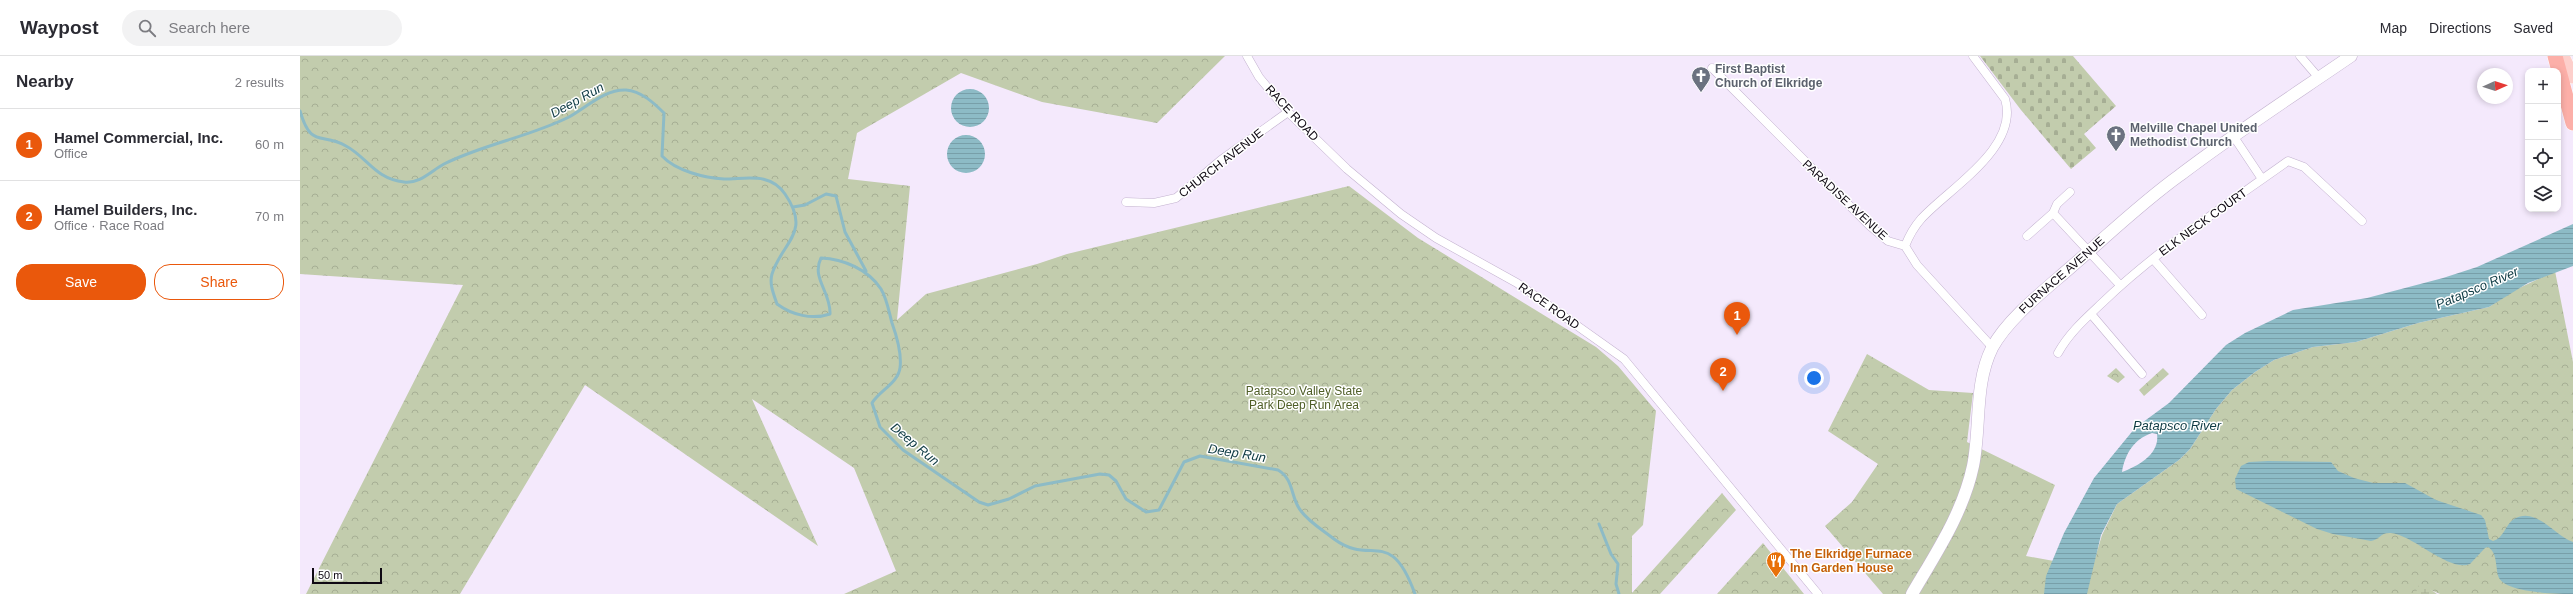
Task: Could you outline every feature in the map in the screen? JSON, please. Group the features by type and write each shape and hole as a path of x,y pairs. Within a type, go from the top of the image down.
{"highway":[{"path":"2555,56 2573,123"}],"main road":[{"path":"2563,56 2573,78"}],"street":[{"name":"RACE ROAD","path":"1247,56 1259,77 1288,112 1346,168 1400,214 1436,238 1517,283 1624,359 1818,594"},
{"path":"1973,56 2005,99 2008,107 2006,123 1984,161 1922,218 1905,246 1917,265 1992,348"},
{"path":"2300,56 2319,78"},
{"name":"FURNACE AVENUE","path":"1912,594 1949,530 1966,492 1976,449 1981,382 1992,348 2025,310 2089,251 2157,192 2351,56"},
{"name":"PARADISE AVENUE","path":"1712,68 1870,226 1888,241 1905,246"},
{"name":"CHURCH AVENUE","path":"1126,202 1154,203 1176,198 1221,160 1288,112"},
{"path":"2234,137 2262,179"},
{"name":"ELK NECK COURT","path":"2058,353 2067,337 2120,286 2154,259 2288,161 2304,166 2362,221"},
{"path":"2028,236 2053,213 2057,204 2070,192"},
{"path":"2053,213 2120,286"},
{"path":"2154,259 2202,315"},
{"path":"2091,314 2142,374"}],"green space":[{"name":"Patapsco Valley State Park Deep Run Area","path":"300,56 1225,56 1157,123 1042,102 961,73 857,133 848,179 910,186 897,320 926,294 1037,264 1067,254 1349,186 1418,238 1596,347 1618,366 1656,411 1643,525 1632,536 1632,593 1722,493 1736,510 1660,594 844,594 896,571 854,468 752,399 818,546 585,385 460,594 306,594 463,285 300,274"},
{"path":"1980,56 2073,56 2116,106 2084,134 2096,148 2071,169 2021,110"},
{"path":"2555,271 2573,362 2573,594 2440,594 2419,585 2415,594 1883,594 1825,526 1852,502 1878,464 1828,431 1867,354 1929,390 1973,393 1967,442 2055,485 2026,556 2092,568 2102,535 2117,504 2179,460 2190,449 2216,409 2232,390 2255,372 2274,360 2313,347 2356,342 2418,323 2489,307 2513,291"},
{"path":"2116,368 2125,377 2118,383 2107,376"},
{"path":"2163,368 2169,374 2144,396 2139,390"},
{"path":"1763,543 1804,594 1717,594"},
{"path":"2411,584 2424,585 2437,594 2396,594"}],"water":[{"path":"966,89 974,89 984,94 988,101 988,115 984,122 974,127 966,127 956,122 954,119 951,112 951,104 956,94 959,92"},
{"path":"962,135 970,135 980,140 984,147 984,161 980,168 970,173 962,173 952,168 950,165 947,158 947,150 952,140 955,138"},
{"name":"Patapsco River","path":"2573,224 2573,266 2528,283 2489,307 2418,323 2356,342 2313,347 2274,360 2255,372 2232,390 2216,409 2190,449 2179,460 2117,504 2101,535 2087,594 2044,594 2046,576 2064,533 2094,478 2135,428 2169,403 2226,345 2245,333 2293,310 2367,298 2443,278 2477,267","holes":["2152,433 2157,434 2155,448 2147,458 2141,463 2122,472 2125,459 2135,443"]},
{"path":"2249,462 2331,462 2338,471 2354,478 2373,483 2405,483 2436,500 2481,515 2485,520 2489,539 2493,541 2500,537 2514,519 2522,516 2530,516 2537,519 2573,542 2573,594 2533,592 2512,587 2504,583 2499,578 2495,557 2488,547 2485,548 2470,564 2462,565 2444,560 2405,537 2396,534 2387,533 2371,541 2333,534 2317,529 2236,489 2235,479 2241,466"}],"waterway":[{"name":"Deep Run","path":"300,111 308,131 313,135 318,138 330,140 346,146 386,177 394,180 410,182 420,179 444,164 459,157 554,124 569,117 603,95 618,90 632,91 642,95 664,113 662,156 675,166 691,173 708,177 724,179 758,178 772,182 785,194 793,207 796,218 792,237 777,263 771,278 771,286 777,304 796,314 816,317 830,314 828,299 818,272 821,258 838,260 854,266 876,282 886,301 900,351 899,373 892,383 872,403 880,427 903,450 979,502 988,505 1009,499 1035,486 1100,474 1109,475 1116,481 1126,499 1146,512 1159,510 1184,462 1200,456 1278,470 1287,479 1295,501 1308,519 1347,547 1359,550 1379,551 1388,554 1397,560 1406,573 1415,594"},
{"path":"793,207 805,205 826,194 836,196 845,232 866,271"},
{"path":"1599,524 1611,554 1618,564 1616,584 1619,594"}],"place":[{"name":"First Baptist Church of Elkridge","path":"1701,93"},
{"name":"Melville Chapel United Methodist Church","path":"2116,152"},
{"name":"Hamel Commercial, Inc.","path":"1737,335"},
{"name":"Hamel Builders, Inc.","path":"1723,391"},
{"name":"The Elkridge Furnace Inn Garden House","path":"1776,578"}]}
